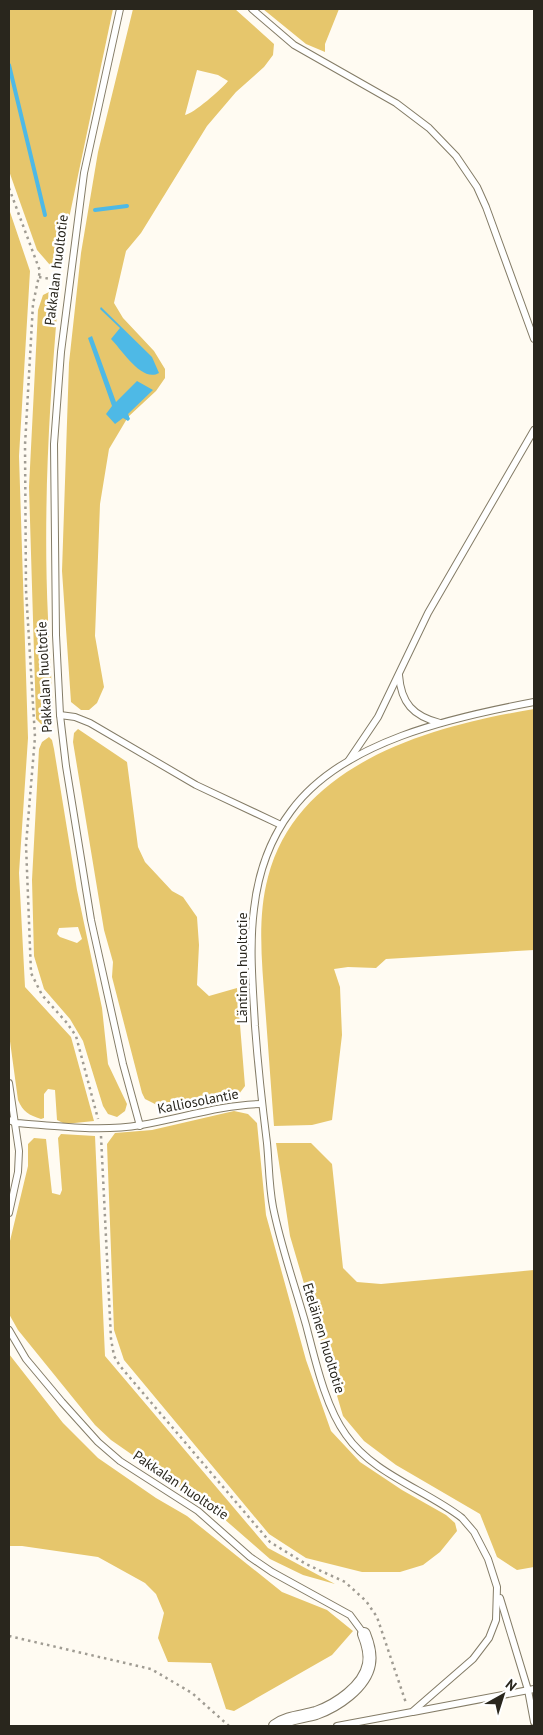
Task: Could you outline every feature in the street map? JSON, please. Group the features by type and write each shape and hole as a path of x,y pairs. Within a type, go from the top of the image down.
{"street":[{"name":"Pakkalan huoltotie","path":"276,1726 294,1718 316,1713 336,1704 364,1678 369,1664 369,1647 364,1634"}],"lane":[{"name":"Pakkalan huoltotie","path":"120,9 84,173 60,352 54,444 56,635 60,715 91,920 121,1055 140,1126"},
{"path":"252,9 294,45 413,115 456,156 477,187 486,207 534,339"},
{"path":"348,761 376,722 428,613 534,430"},
{"path":"399,672 400,688 413,710 425,719 442,723"},
{"name":"Läntinen huoltotie","path":"261,1104 253,984 254,911 262,867 281,825 300,799 310,790 348,761 391,740 482,712 534,702"},
{"path":"60,715 75,716 90,723 151,761 196,785 281,825"},
{"path":"9,1083 19,1152 18,1172 9,1213"},
{"name":"Kalliosolantie","path":"140,1126 235,1105 261,1104"},
{"name":"Eteläinen huoltotie","path":"261,1104 273,1206 316,1363 334,1413 344,1434 368,1458 462,1518 474,1532 488,1559 497,1587"},
{"path":"9,1120 16,1123 94,1128 140,1126"},
{"path":"9,1128 16,1123"},
{"name":"Pakkalan huoltotie","path":"9,1330 26,1359 62,1402 98,1442 120,1461 198,1512 250,1557 272,1572 350,1615 364,1634"},
{"path":"497,1587 531,1690 534,1722"},
{"path":"412,1712 473,1659 485,1643 496,1620 497,1587"},
{"path":"337,1726 531,1690"}],"path":[{"path":"39,277 69,282"},
{"path":"9,1636 151,1669 192,1693 229,1726"}],"shaded area":[{"path":"9,9 113,9 59,266 50,265 37,250 9,171"},
{"path":"133,9 235,9 274,44 273,55 264,67 236,92 207,126 141,233 126,251 114,303 123,318 154,351 165,369 165,378 156,391 128,417 109,449 100,504 95,636 104,687 97,703 89,710 81,710 71,702 62,571 69,363 81,253 98,152","holes":["197,70 218,75 228,81 207,101 185,115"]},
{"path":"263,9 339,9 325,44 325,52 306,44"},
{"path":"9,209 30,271 19,456 28,738 19,873 25,987 71,1037 94,1121 65,1124 57,1120 55,1090 48,1089 44,1094 44,1118 41,1119 33,1116 22,1107 18,1100 9,1034"},
{"path":"49,292 55,295 58,302 50,420 46,539 53,718 52,724 42,725 36,719 29,487 38,310 43,295"},
{"path":"534,709 534,950 386,959 376,968 348,967 334,969 340,987 342,1035 332,1120 312,1125 274,1126 261,924 268,877 284,837 308,805 338,778 374,756 413,739 454,726"},
{"path":"78,729 127,762 138,847 145,862 172,891 183,897 197,917 199,945 197,985 209,996 237,988 245,1086 239,1094 226,1098 161,1107 145,1099 142,1093 112,977 113,962 104,930 73,742 74,733"},
{"path":"49,737 52,740 77,890 102,1008 108,1064 127,1104 125,1111 117,1117 108,1114 103,1106 83,1041 70,1019 44,989 34,956 32,880 39,749 42,742","holes":["78,927 82,939 77,943 60,937 57,934 59,928"]},
{"path":"234,1111 248,1114 257,1123 266,1215 306,1360 331,1431 360,1462 402,1490 446,1515 455,1523 457,1531 440,1552 423,1565 400,1572 362,1572 306,1558 269,1534 124,1360 114,1330 107,1144 115,1133 152,1130"},
{"path":"61,1134 95,1136 105,1356 268,1548 335,1584 303,1575 270,1559 223,1518 111,1440 95,1425 18,1330 9,1314 9,1245 28,1166 28,1144 34,1138 46,1139 52,1193 60,1195 62,1190 58,1138"},
{"path":"276,1143 311,1143 332,1164 343,1268 357,1282 381,1284 534,1270 534,1567 517,1570 497,1557 480,1514 396,1465 364,1441 343,1416 290,1236"},
{"path":"9,1354 63,1423 98,1458 156,1498 187,1516 282,1592 327,1610 353,1631 332,1655 234,1711 226,1709 211,1663 168,1662 158,1638 164,1613 156,1594 145,1583 98,1557 22,1546 9,1546"}],"water":[{"path":"101,307 152,357 159,373 153,375 139,370 111,339 120,328 100,309"},
{"path":"92,336 116,402 137,381 153,390 128,414 130,419 128,421 123,418 115,424 106,414 112,406 88,338"}],"waterway":[{"path":"9,65 45,215"},
{"path":"95,210 127,206"}]}
